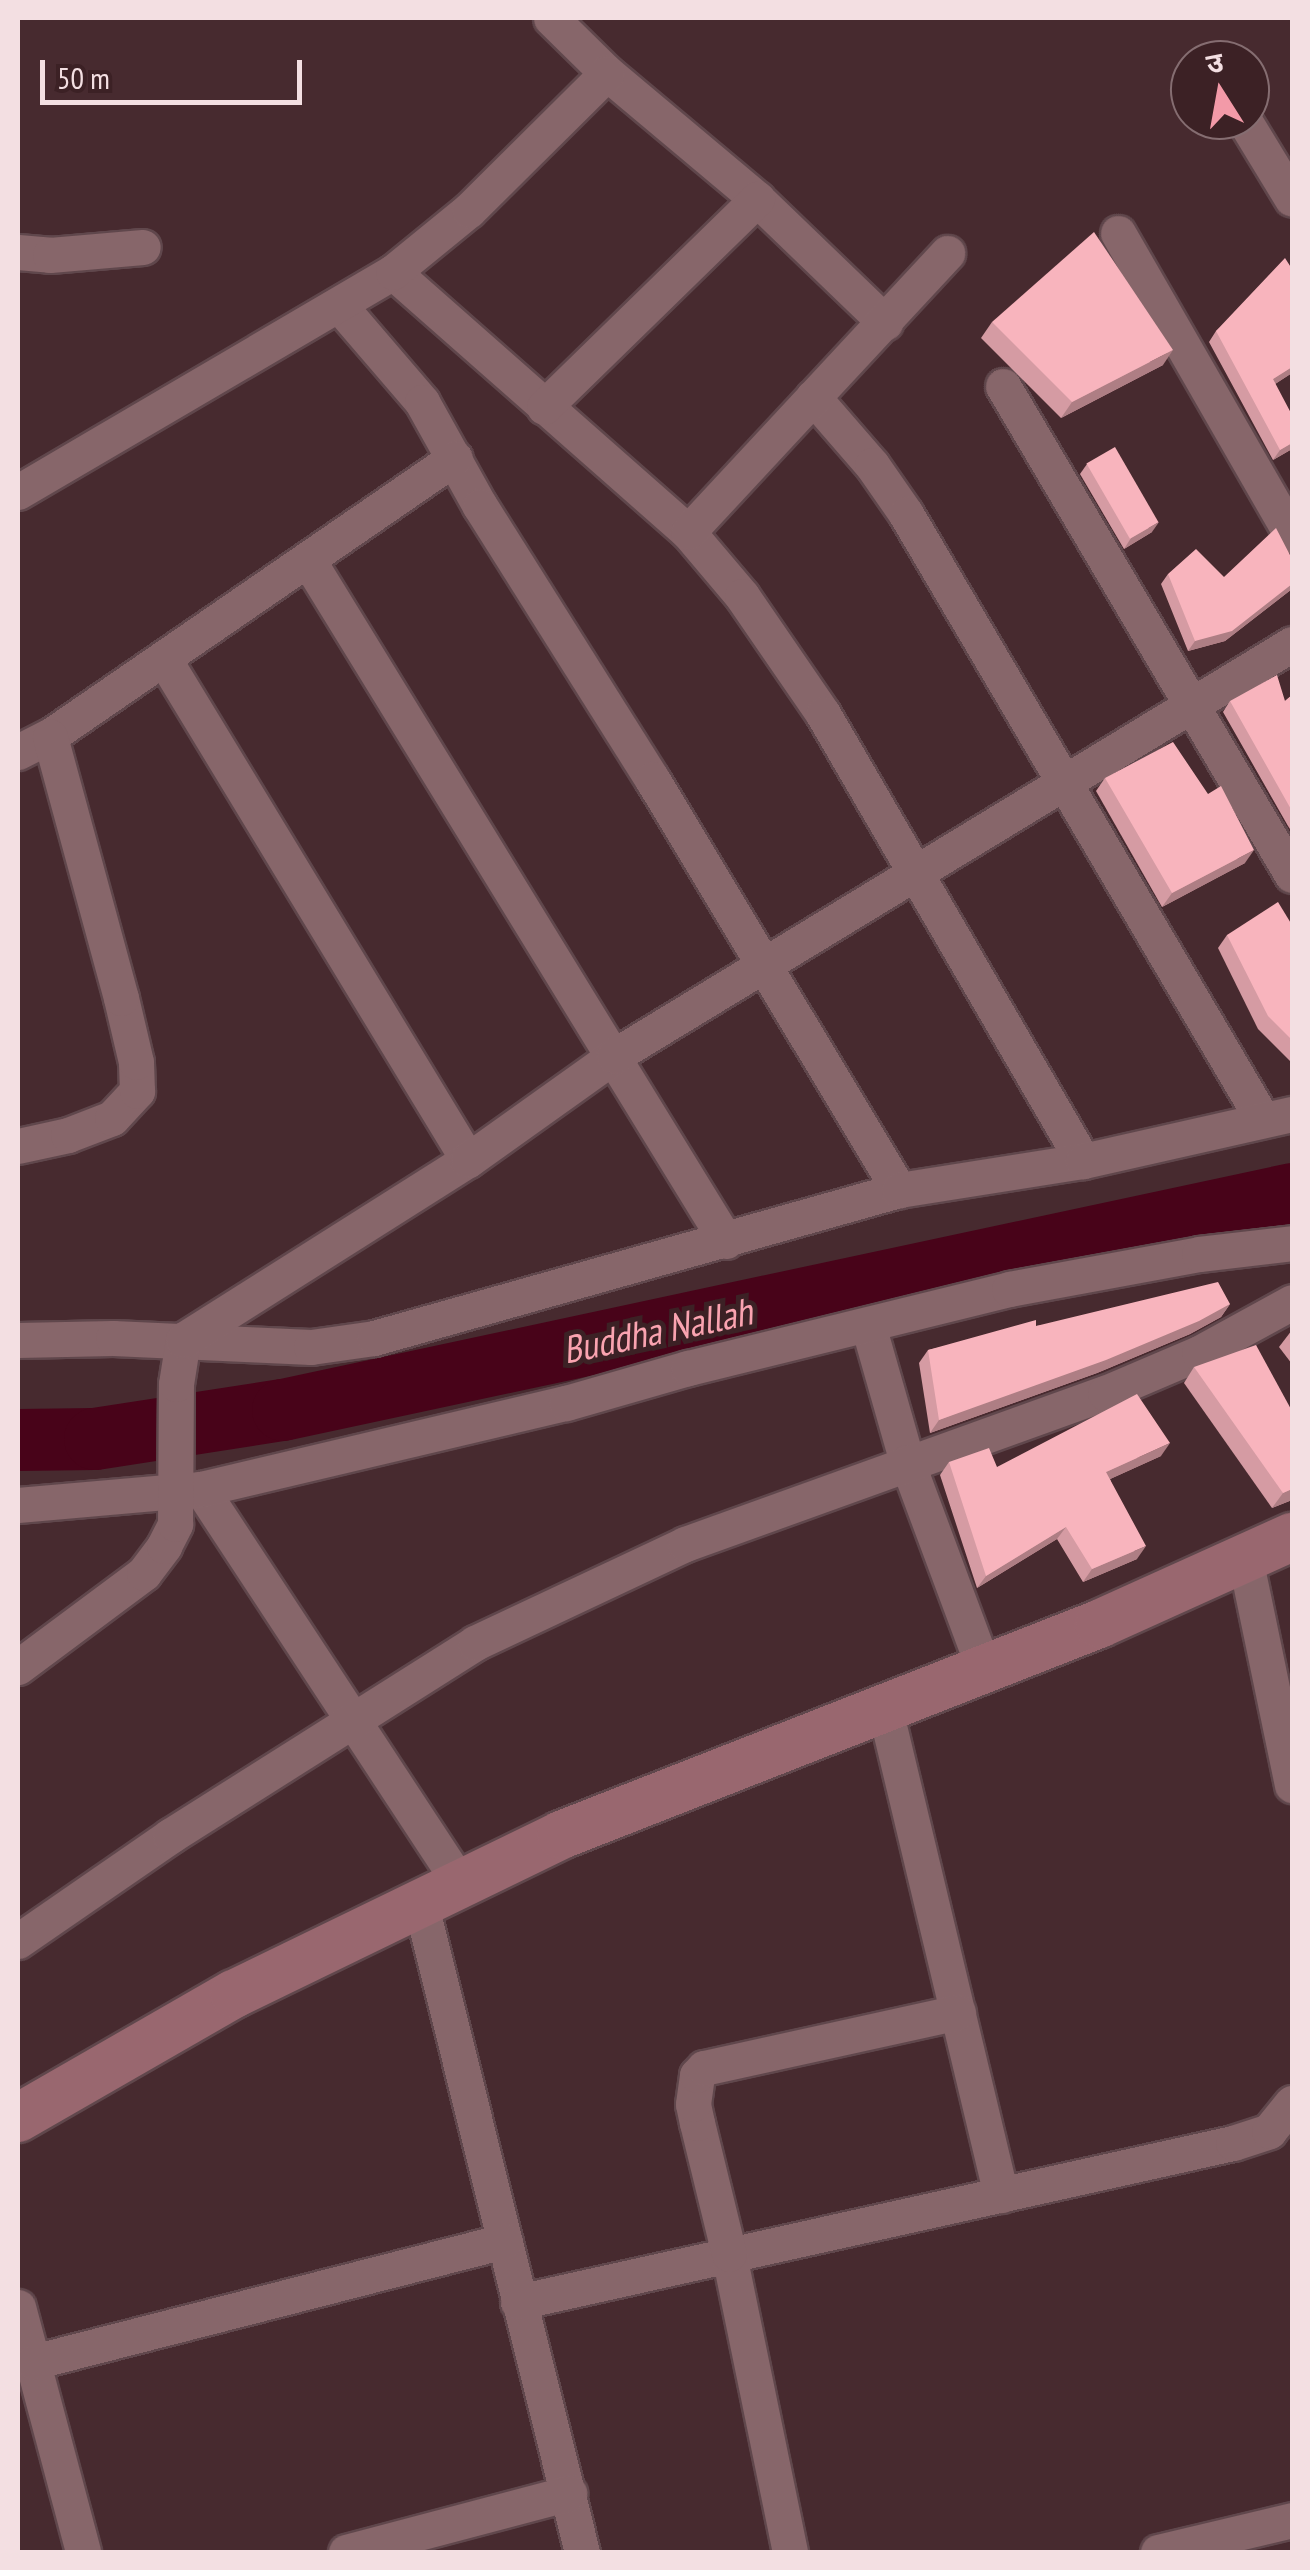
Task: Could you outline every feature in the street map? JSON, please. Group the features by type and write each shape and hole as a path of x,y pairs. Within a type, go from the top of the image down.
{"street":[{"path":"551,18 607,74 757,199 885,322"},
{"path":"18,492 394,272 469,210 607,74"},
{"path":"1256,140 1292,199"},
{"path":"544,406 757,199"},
{"path":"1118,233 1292,536"},
{"path":"18,252 50,255 143,246"},
{"path":"688,532 947,253"},
{"path":"394,272 688,532 781,648 1083,1160"},
{"path":"339,304 422,402 480,506 652,779 899,1190"},
{"path":"1002,386 1292,875"},
{"path":"18,1340 183,1340 312,1347 374,1338 899,1190 1083,1160 1278,1117 1064,781 906,514 872,466 812,397"},
{"path":"18,752 50,736 455,458"},
{"path":"308,560 726,1240"},
{"path":"18,1667 144,1572 175,1524 184,1485 176,1384 183,1340 468,1160 614,1056 1292,644"},
{"path":"164,659 468,1160"},
{"path":"18,1146 68,1135 112,1118 137,1091 136,1062 125,1014 50,736"},
{"path":"18,1505 184,1485 1026,1286 1198,1254 1292,1243"},
{"path":"18,1941 170,1836 475,1643 685,1544 1106,1394 1199,1353 1292,1302"},
{"path":"868,1325 907,1462 984,1668"},
{"path":"184,1485 354,1719 440,1892 518,2302 582,2552"},
{"path":"18,2117 234,1994 561,1836 884,1704 1098,1624 1292,1536"},
{"path":"1245,1558 1292,1786"},
{"path":"884,1704 1002,2195"},
{"path":"790,2552 729,2254 693,2104 697,2076 704,2068 958,2012"},
{"path":"518,2302 1233,2143 1269,2131 1292,2103"},
{"path":"33,2362 505,2241"},
{"path":"18,2307 83,2552"},
{"path":"346,2552 568,2493"},
{"path":"1158,2552 1271,2533"}],"building":[{"path":"1094,232 1173,350 1072,402 992,322"},
{"path":"1285,258 1292,269 1292,367 1273,379 1292,415 1292,443 1280,450 1216,331"},
{"path":"1115,447 1158,522 1130,539 1086,464"},
{"path":"1276,528 1292,559 1292,584 1232,631 1195,641 1168,574 1196,549 1224,577"},
{"path":"1277,675 1285,701 1292,695 1292,811 1230,701"},
{"path":"1173,742 1208,794 1221,786 1254,850 1172,893 1105,778"},
{"path":"1278,902 1292,925 1292,1040 1268,1016 1227,935"},
{"path":"1218,1282 1230,1304 1199,1321 1106,1360 939,1420 928,1350 1036,1320 1036,1326"},
{"path":"1256,1345 1292,1411 1292,1489 1283,1493 1194,1367"},
{"path":"1137,1394 1170,1443 1106,1472 1146,1546 1092,1569 1066,1527 986,1576 949,1462 989,1448 997,1467"}],"waterway":[{"name":"Buddha Nallah","path":"18,1440 95,1439 283,1410 1292,1194"}]}
